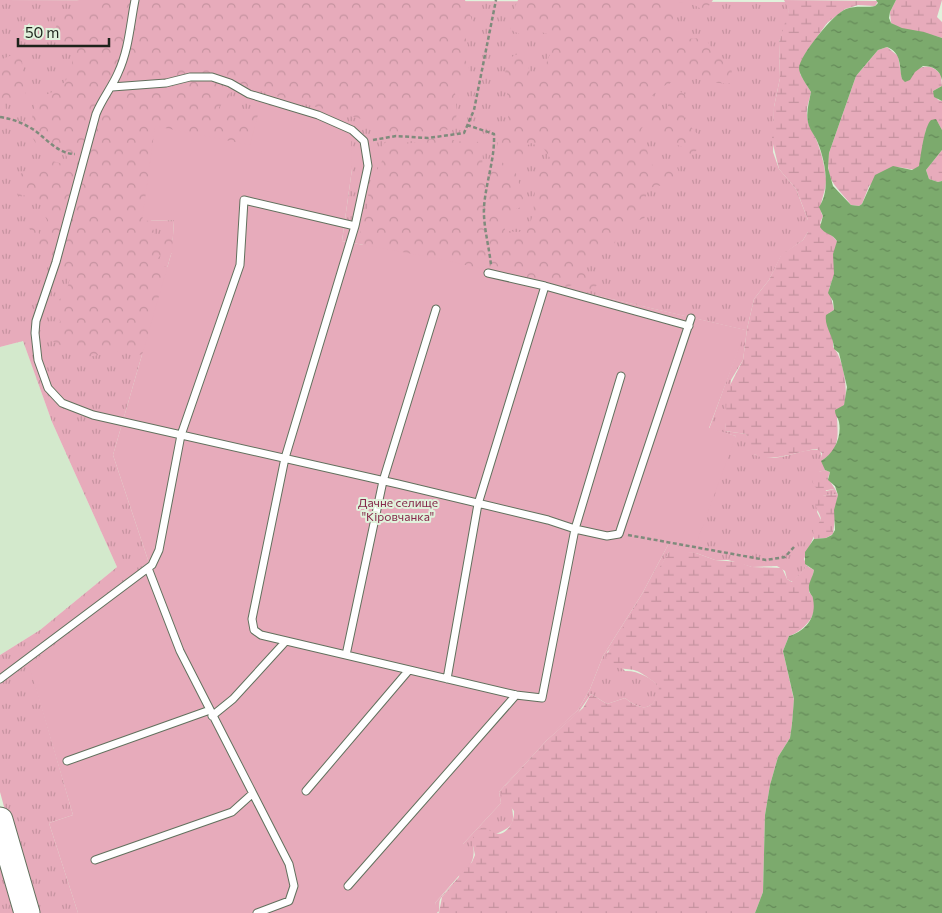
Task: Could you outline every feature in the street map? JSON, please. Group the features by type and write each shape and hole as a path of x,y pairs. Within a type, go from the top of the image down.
{"highway":[{"path":"0,820 27,913"}],"lane":[{"path":"134,0 130,39 112,87 101,103 84,156 56,262 36,321 38,360 43,379 54,396 75,409 548,520 575,529 607,536 619,534 691,318"},
{"path":"112,87 166,83 190,77 221,79 249,94 318,115 352,130 364,141 368,166 354,226 285,458 252,619 254,630 261,635 516,695 542,698 575,529 621,376"},
{"path":"0,678 148,568 159,550 181,435 240,265 244,200 354,226"},
{"path":"490,273 546,286 689,326"},
{"path":"447,679 478,504 546,286"},
{"path":"346,655 383,481 436,309"},
{"path":"148,568 180,651 252,794 290,864 294,886 288,900 257,913"},
{"path":"67,761 211,713 233,699 286,641"},
{"path":"306,791 410,670"},
{"path":"348,886 516,695"},
{"path":"95,860 232,812 252,794"}],"path":[{"path":"364,141 396,136 428,138 464,133 474,110 496,0"},
{"path":"0,117 22,124 60,150 84,156"},
{"path":"467,126 494,134 495,151 487,178 484,209 490,273"},
{"path":"619,534 766,560 785,557 794,547"}],"shaded area":[{"path":"23,341 52,422 117,567 40,630 0,655 0,347"}],"green space":[{"path":"0,0 787,2 788,18 779,42 780,78 774,107 773,152 779,169 796,189 808,220 808,232 803,240 781,256 769,280 754,299 747,329 743,360 731,380 725,431 746,434 755,455 770,458 820,450 825,470 819,472 826,491 835,489 838,495 823,496 817,512 821,520 804,559 807,566 793,582 787,579 785,571 777,566 752,567 728,560 715,560 696,553 669,552 618,642 607,652 625,671 639,673 657,684 660,688 654,701 647,707 637,706 625,698 607,704 591,694 578,713 547,740 505,786 513,813 513,821 504,830 473,846 474,854 472,861 463,874 441,898 439,913 435,903 459,877 463,844 501,803 499,792 544,740 578,710 590,689 603,656 642,594 668,545 736,436 709,429 745,330 435,258 342,241 352,169 250,145 143,221 174,220 172,251 113,455 151,569 30,666 73,815 49,823 78,913 33,913 0,792 0,655 40,630 117,567 52,422 23,341 0,347"},
{"path":"77,0 465,0 473,23 465,36 468,46 465,59 470,71 460,88 455,92 457,113 454,128 416,137 382,135 369,121 258,90 251,96 236,90 230,93 228,99 219,107 220,112 247,119 264,110 270,103 324,118 275,127 150,217 156,241 160,242 169,238 175,242 173,253 163,253 153,263 153,269 156,270 165,266 170,268 144,354 138,355 129,347 116,352 82,358 71,350 49,340 49,334 60,322 58,301 66,292 71,275 50,263 41,251 28,225 30,219 36,221 40,238 47,238 51,231 38,198 29,195 19,196 14,189 19,175 25,171 33,173 42,158 63,164 68,162 65,154 36,144 29,131 36,100 58,88 66,81 71,71 71,55 55,29 60,17 63,15 71,13 82,15 87,13 86,4"},
{"path":"518,0 713,0 708,7 702,9 688,3 677,3 673,5 671,12 677,21 676,31 682,39 705,38 731,69 731,83 681,77 664,86 652,96 652,103 660,111 667,109 672,90 684,93 687,101 684,119 700,137 701,145 694,153 690,154 683,147 668,142 655,125 644,124 640,132 647,144 648,157 653,166 660,168 672,162 675,163 682,179 672,184 650,188 646,191 646,213 644,219 619,223 616,228 615,243 608,246 605,243 603,244 595,257 586,266 585,271 597,285 592,290 572,285 567,287 365,248 359,236 367,210 369,185 382,161 382,146 387,140 404,144 441,138 458,142 468,139 478,142 483,151 482,166 486,166 492,157 497,157 506,166 514,169 525,202 524,206 511,211 504,225 505,230 515,232 522,231 528,227 533,214 535,189 541,183 536,172 546,166 550,158 544,149 531,143 525,147 522,159 516,163 509,159 498,147 498,139 507,121 509,109 505,72 513,56 523,52 532,82 539,83 544,76 551,45 550,36 547,34 538,33 526,37 511,30 509,21"},
{"path":"784,0 878,1 875,6 858,5 845,9 827,23 805,54 800,74 811,92 807,119 817,140 826,175 826,184 821,204 823,216 820,223 837,241 834,275 829,289 834,310 829,313 829,330 833,337 833,347 840,358 846,391 844,405 837,416 838,431 835,448 821,461 822,453 817,449 783,456 765,458 757,456 751,450 746,434 725,431 727,391 743,360 747,329 754,299 769,280 781,255 803,240 808,232 808,220 800,199 796,189 779,169 772,140 774,107 780,78 779,42 789,10"},
{"path":"896,0 942,0 937,17 942,22 942,38 909,31 891,23 890,12"},
{"path":"887,47 898,56 902,79 917,69 926,66 936,70 941,75 942,86 933,91 938,100 942,101 942,130 938,123 926,129 920,166 916,170 898,167 869,186 862,204 859,206 851,205 830,177 829,153 856,76 878,50"},
{"path":"12,55 18,56 22,61 26,97 22,100 5,103 6,112 0,116 0,60"},
{"name":"Дачне селище \"Кіровчанка\"","path":"261,103 318,119 351,134 352,169 342,241 435,258 746,330 709,428 736,436 695,547 668,545 642,594 603,656 590,689 578,710 544,741 499,792 501,803 463,844 472,853 471,862 435,903 439,910 437,913 78,913 49,823 73,815 29,665 151,569 113,455 172,251 174,220 142,221 155,126 250,145"},
{"path":"942,150 942,181 938,182 929,179 926,170"},
{"path":"825,470 830,472 828,478 835,489 820,491 814,486 812,480 815,473"},
{"path":"831,494 838,495 833,534 826,538 814,539 813,530 821,520 816,501 818,497"},
{"path":"672,550 696,553 715,560 738,562 752,567 782,568 787,579 792,582 807,566 814,570 809,592 815,605 814,612 807,624 789,636 783,651 794,700 792,724 790,738 778,757 770,785 765,815 763,892 755,913 439,913 442,897 472,862 475,855 472,841 475,831 484,827 499,834 506,831 509,827 514,811 501,795 505,786 547,740 583,708 591,694 607,704 625,698 637,706 646,707 654,701 659,688 655,683 637,671 612,665 606,658 620,632"},
{"path":"0,842 20,913 0,913"}],"water":[{"path":"876,0 896,0 890,12 889,18 891,23 902,28 942,38 942,80 940,74 935,69 923,66 915,72 910,80 905,82 902,79 898,56 887,47 878,50 856,76 829,153 828,168 833,186 851,205 859,206 862,204 875,175 893,166 912,170 919,166 925,135 931,120 936,119 942,130 942,150 926,170 929,179 938,182 942,181 942,913 755,913 763,892 765,815 770,785 778,757 790,738 792,724 794,699 783,651 789,636 805,627 813,612 813,598 809,587 814,570 805,564 805,552 814,539 826,538 832,535 835,530 834,510 838,495 835,486 828,480 830,472 825,470 821,461 830,454 838,439 840,428 835,410 844,405 847,387 839,353 834,349 826,319 826,315 834,310 833,301 828,293 834,274 833,254 837,241 820,227 823,216 819,207 825,192 825,167 818,143 810,128 807,117 811,92 799,68 811,45 834,18 846,9 875,6 878,3"},
{"path":"942,86 942,101 934,97 933,91"}]}
